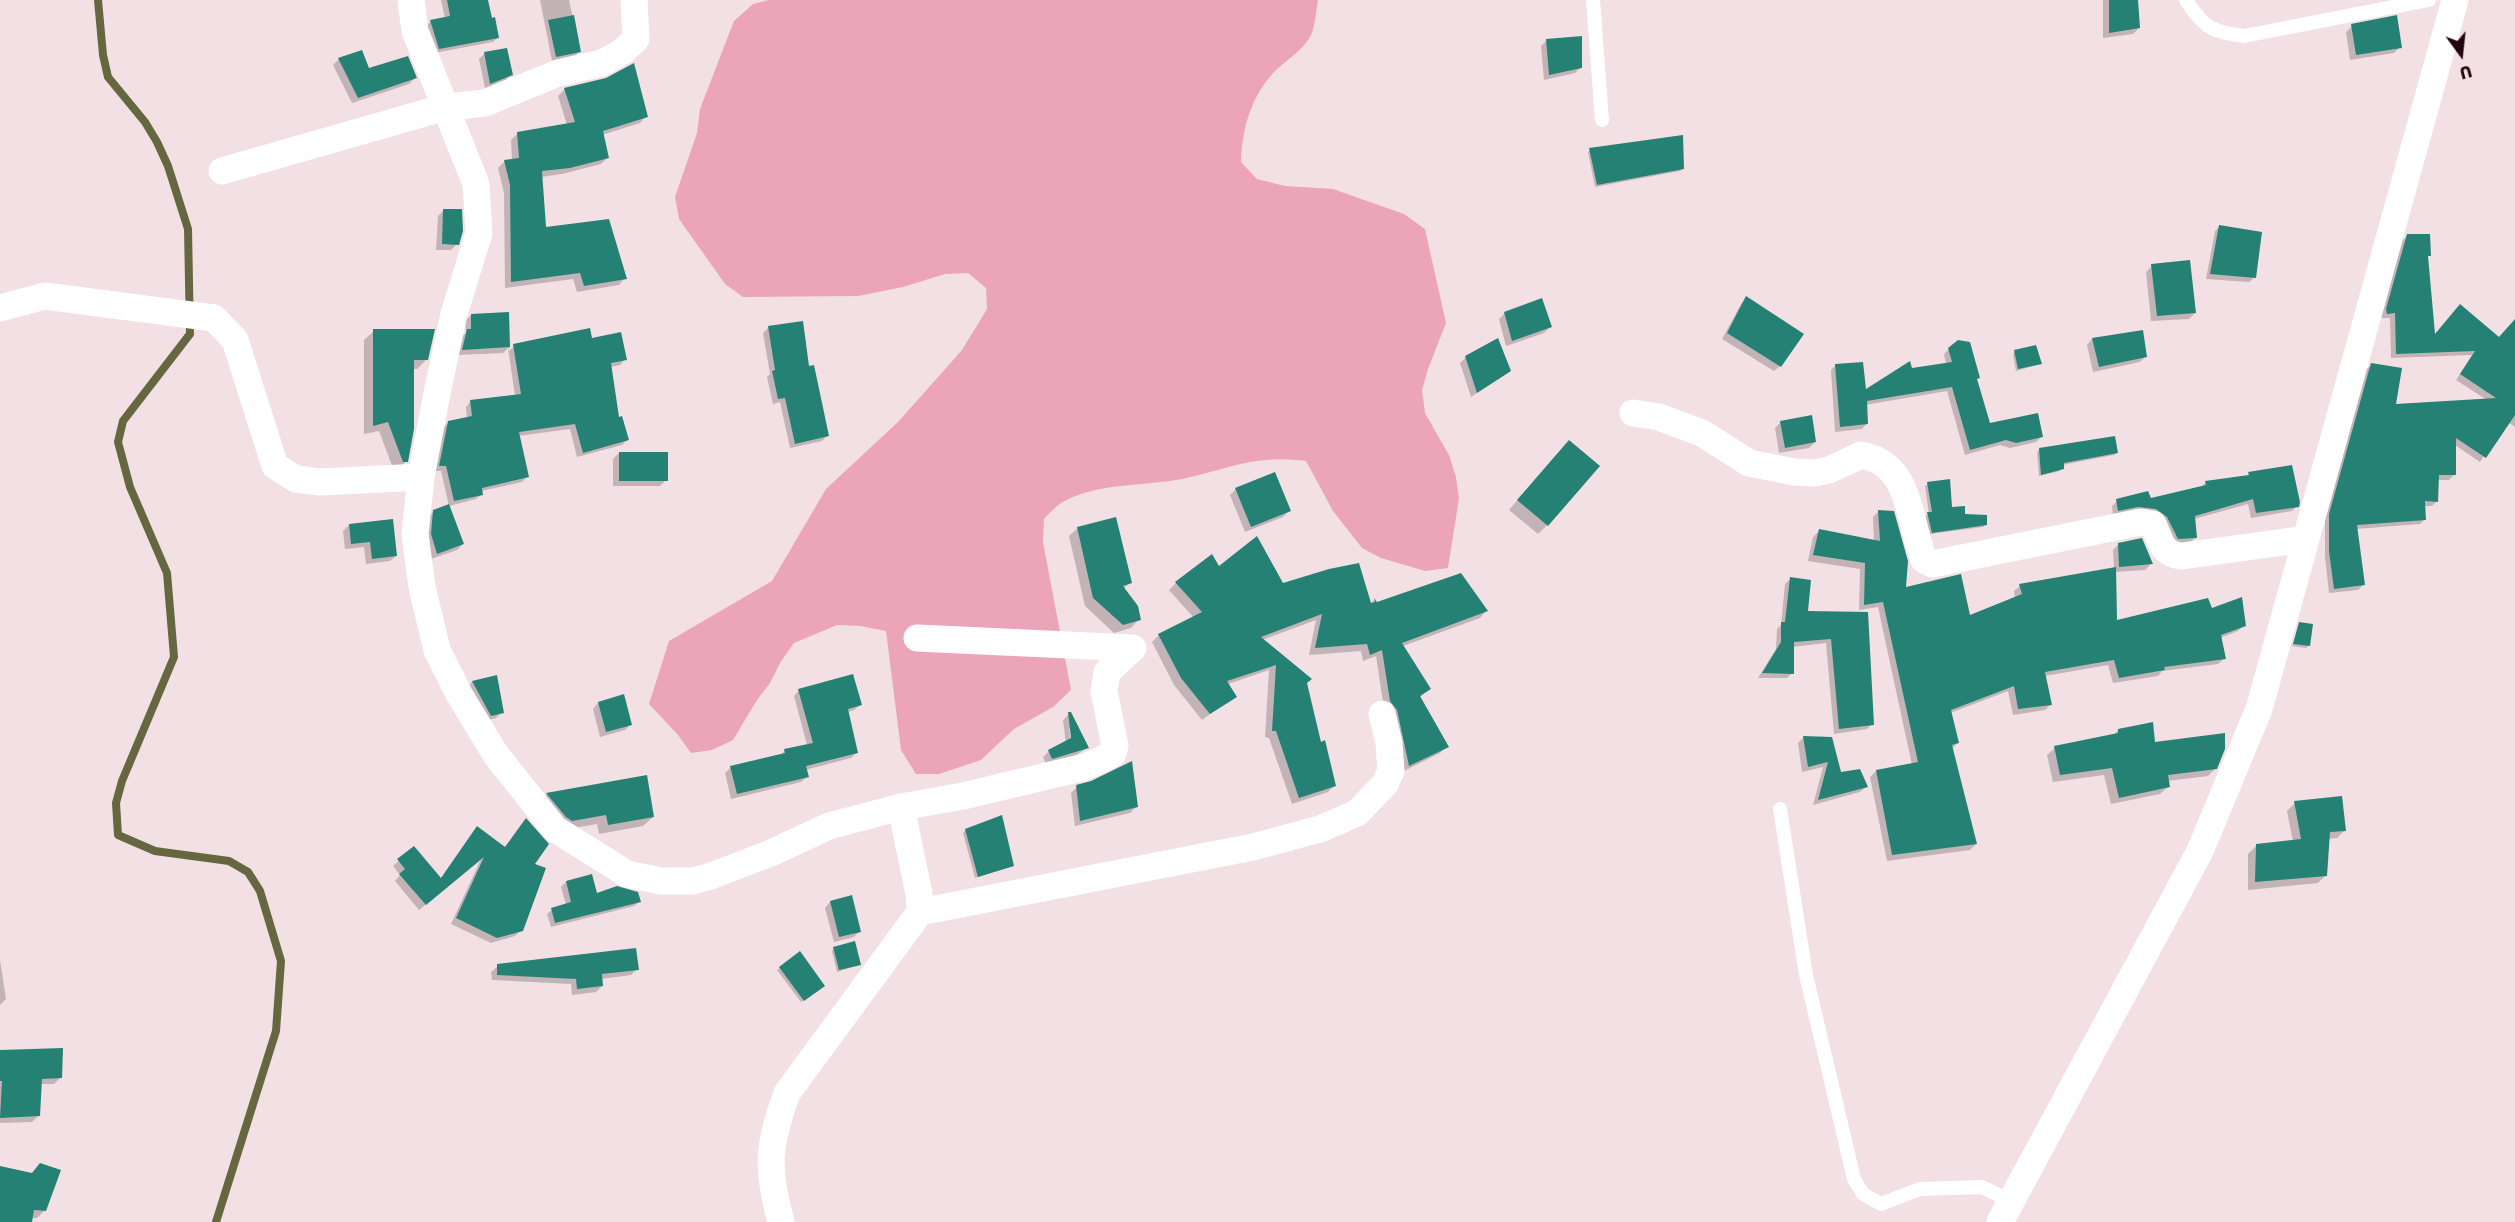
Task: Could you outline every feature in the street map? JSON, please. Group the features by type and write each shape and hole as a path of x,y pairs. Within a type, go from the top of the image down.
{"street":[{"path":"411,0 416,31 476,184 479,233 454,314 421,477 415,534 422,587 437,650 459,694 496,754 555,829 627,874 661,881 693,881 734,869 829,826 901,807 963,796 1085,767 1113,753 1115,746 1104,691 1107,672 1133,648 917,638"},
{"path":"222,171 446,107 485,103 558,73 602,63 636,39 634,0"},
{"path":"2006,1211 2200,850 2259,709 2455,0"},
{"path":"0,308 45,296 167,310 214,318 235,340 275,466 296,479 320,482 421,477"},
{"path":"1633,413 1659,417 1702,433 1749,463 1814,473 1829,470 1861,455 1885,463 1896,473 1906,496 1924,560 1932,564 2141,522 2153,524 2169,555 2182,556 2306,539"},
{"path":"920,912 1253,847 1320,829 1357,813 1385,784 1391,771 1389,743 1382,714"},
{"path":"782,1222 770,1172 770,1152 776,1124 787,1093 920,912 919,894 901,807"}],"lane":[{"path":"1593,0 1602,120"},
{"path":"2186,0 2202,21 2217,33 2244,36 2429,0"},
{"path":"1780,809 1806,975 1854,1179 1863,1194 1881,1204 1920,1189 1982,1187 2006,1211"}],"shaded area":[{"path":"769,0 1318,0 1314,27 1310,36 1300,49 1274,72 1259,92 1249,114 1243,138 1241,162 1257,179 1285,186 1333,189 1404,214 1425,229 1446,323 1422,390 1425,413 1449,455 1456,477 1459,498 1448,568 1425,571 1381,558 1362,548 1333,511 1306,461 1286,459 1251,462 1188,478 1087,492 1061,503 1044,519 1043,542 1071,690 1053,707 1014,729 981,760 939,774 916,774 901,750 886,631 860,626 837,625 794,643 733,740 712,750 691,753 678,735 649,704 669,641 772,581 826,489 898,422 962,350 987,309 986,288 968,273 945,274 903,287 858,296 743,297 725,284 679,219 675,197 697,133 700,109 734,21 753,4"}],"building":[{"path":"447,0 488,0 492,18 495,17 499,38 439,49 430,20 450,16"},
{"path":"2109,0 2138,0 2140,28 2109,33"},
{"path":"574,15 581,52 556,57 548,20"},
{"path":"2397,15 2402,48 2356,55 2351,24"},
{"path":"1582,36 1582,68 1549,75 1546,39"},
{"path":"507,48 513,75 490,84 484,52"},
{"path":"362,50 369,68 408,56 417,78 358,98 338,58"},
{"path":"634,63 648,117 603,131 609,158 570,168 542,171 546,227 609,219 627,279 584,286 580,273 511,282 510,185 504,160 519,158 517,132 575,122 564,88 606,78"},
{"path":"1683,135 1684,169 1597,185 1589,148"},
{"path":"443,209 462,209 463,231 459,245 442,244"},
{"path":"2219,225 2262,232 2256,278 2210,274"},
{"path":"2407,234 2430,234 2431,256 2428,256 2435,334 2460,304 2499,337 2515,319 2515,415 2486,458 2456,438 2456,475 2439,475 2438,502 2425,501 2426,520 2357,525 2365,585 2334,589 2329,551 2329,514 2371,363 2402,368 2396,404 2496,398 2460,374 2475,351 2396,354 2395,313 2387,314 2386,309"},
{"path":"2190,260 2196,313 2157,316 2151,264"},
{"path":"1746,296 1804,334 1781,367 1727,333"},
{"path":"1542,298 1552,327 1512,341 1504,312"},
{"path":"509,312 510,347 462,350 467,329 471,329 471,314"},
{"path":"803,321 809,366 814,365 829,436 795,444 785,398 778,399 772,371 775,370 768,326"},
{"path":"590,328 592,338 621,332 627,360 611,363 619,417 622,416 629,440 583,453 575,424 519,432 529,477 482,488 483,495 454,501 446,466 439,466 448,421 472,416 470,400 521,394 513,344"},
{"path":"373,329 435,329 428,360 414,360 414,429 408,462 403,462 388,422 373,426"},
{"path":"2143,330 2147,357 2099,367 2092,338"},
{"path":"1498,338 1511,371 1477,393 1465,356"},
{"path":"1958,340 1970,342 1980,378 1977,379 1990,423 2038,413 2043,437 2016,443 2006,440 1970,450 1952,387 1867,401 1868,424 1840,427 1835,364 1863,362 1866,389 1910,361 1912,368 1952,362 1948,348"},
{"path":"2036,345 2042,364 2018,369 2014,350"},
{"path":"1812,415 1816,442 1785,448 1780,421"},
{"path":"2115,436 2118,453 2064,463 2064,469 2041,475 2039,448"},
{"path":"1569,440 1600,466 1548,526 1517,500"},
{"path":"619,452 668,452 668,481 619,481"},
{"path":"2292,465 2300,502 2299,507 2256,513 2253,499 2195,516 2197,538 2178,539 2167,517 2156,509 2138,507 2118,511 2116,499 2148,491 2151,498 2206,485 2205,481 2249,475 2248,472"},
{"path":"1275,472 1291,511 1251,527 1235,488"},
{"path":"1950,479 1952,507 1965,506 1965,514 1987,515 1987,525 1932,533 1927,512 1932,512 1927,482"},
{"path":"449,504 464,544 437,554 431,534 433,510"},
{"path":"1878,510 1894,511 1908,561 1906,587 1961,574 1970,615 2022,594 2019,584 2116,567 2117,620 2208,598 2212,608 2242,597 2246,626 2221,635 2226,659 2164,667 2165,670 2119,678 2114,660 2045,672 2052,705 2018,709 2014,686 1951,710 1959,743 1952,745 1977,844 1892,855 1876,770 1918,762 1883,602 1864,605 1865,563 1813,555 1819,529 1880,541"},
{"path":"1116,517 1132,583 1123,586 1138,606 1141,620 1123,625 1093,598 1077,527"},
{"path":"393,519 397,556 372,559 370,542 351,544 349,524"},
{"path":"1257,536 1283,583 1329,569 1359,563 1371,603 1375,602 1374,598 1377,602 1461,573 1488,611 1402,643 1431,689 1420,696 1449,747 1409,766 1397,710 1390,701 1382,650 1370,655 1367,644 1315,648 1322,614 1261,637 1312,679 1307,683 1321,742 1325,740 1336,786 1299,798 1276,731 1272,731 1276,665 1227,681 1237,697 1210,714 1181,678 1158,634 1202,612 1175,582 1212,554 1219,566"},
{"path":"2142,538 2153,564 2119,567 2118,543"},
{"path":"1790,577 1811,580 1808,611 1868,612 1874,725 1839,729 1831,639 1794,642 1794,674 1762,673 1781,642 1781,622 1785,622"},
{"path":"2299,622 2313,624 2310,646 2293,644"},
{"path":"853,674 862,705 848,709 858,753 806,766 809,777 737,794 730,766 785,753 784,749 813,743 798,689"},
{"path":"497,675 504,713 491,716 472,681"},
{"path":"624,694 632,725 606,732 598,702"},
{"path":"1068,712 1071,712 1089,748 1052,759 1048,750 1071,738"},
{"path":"2153,722 2155,742 2225,733 2225,749 2217,769 2168,775 2170,787 2119,798 2112,768 2060,775 2054,746 2118,733 2118,729"},
{"path":"1803,736 1832,737 1841,772 1860,769 1868,787 1818,800 1828,762 1808,767"},
{"path":"1132,761 1138,807 1080,821 1076,785 1091,781"},
{"path":"647,775 654,817 608,825 606,815 572,821 546,793"},
{"path":"2342,796 2346,831 2330,832 2327,876 2255,882 2256,844 2301,839 2294,801"},
{"path":"1002,815 1014,866 978,877 965,829"},
{"path":"526,818 549,844 535,864 546,868 523,931 497,938 456,918 484,857 426,905 399,874 405,869 397,859 414,846 441,878 477,826 505,847"},
{"path":"592,874 597,893 617,886 638,892 641,902 555,923 551,908 571,902 566,881"},
{"path":"852,895 861,932 839,937 830,901"},
{"path":"855,941 861,965 839,970 833,947"},
{"path":"636,948 639,970 602,974 603,986 577,989 576,979 497,975 497,964"},
{"path":"800,951 825,986 804,1001 779,967"},
{"path":"63,1048 62,1078 42,1079 40,1116 0,1118 2,1081 0,1081 0,1050"},
{"path":"40,1163 61,1170 46,1211 34,1210 32,1222 0,1222 0,1166 32,1173"}],"waterway":[{"path":"98,0 103,55 108,77 145,122 157,142 168,166 188,229 190,334 123,421 118,442 130,487 167,573 174,657 122,781 116,803 118,835 155,851 229,861 248,872 260,891 281,961 276,1031 216,1222"}]}
